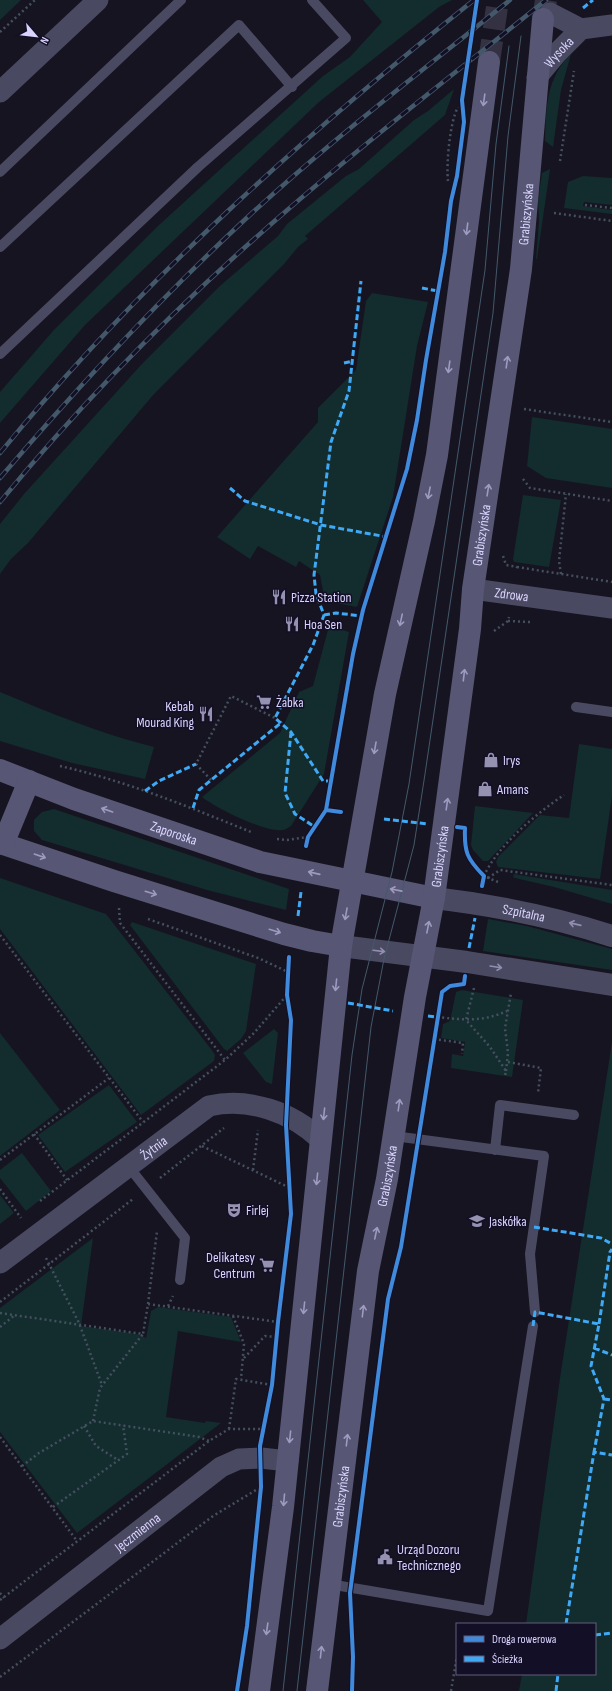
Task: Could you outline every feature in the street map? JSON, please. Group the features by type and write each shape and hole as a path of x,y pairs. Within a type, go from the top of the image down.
{"main road":[{"name":"Grabiszyńska","path":"317,1691 328,1584 368,1271 394,1136 422,956 434,898 470,629 473,589 520,269 537,77 546,16"},
{"path":"259,1691 283,1507 341,946 385,694 424,521 437,455 489,62"},
{"name":"Zaporoska","path":"0,770 74,799 260,862 434,898"},
{"path":"29,781 2,844 114,882 284,934 341,946"}],"street":[{"path":"0,92 98,0"},
{"name":"Wysoka","path":"546,16 581,30 612,25"},
{"name":"Wysoka","path":"537,77 557,53 581,30"},
{"name":"Zdrowa","path":"473,589 612,608"},
{"name":"Szpitalna","path":"434,898 498,907 582,926 612,936"},
{"path":"341,946 457,961 612,985"},
{"name":"Żytnia","path":"0,1263 209,1106 223,1103 257,1106 286,1115 310,1130 321,1140"},
{"name":"Jęczmienna","path":"0,1640 221,1467 239,1459 261,1458 288,1461"}],"lane":[{"path":"0,172 181,0"},
{"path":"0,354 198,167 292,87 346,38 312,0"},
{"path":"0,247 239,25 292,87"},
{"path":"576,707 612,712"},
{"path":"495,1150 500,1105 574,1115"},
{"path":"394,1136 544,1156 530,1254 535,1312"},
{"path":"129,1166 145,1189 185,1238 180,1280"},
{"path":"328,1584 488,1611 533,1326"}],"path":[{"path":"0,32 35,0"},
{"path":"560,161 575,66"},
{"path":"449,186 447,178 450,137 454,114 460,105"},
{"path":"585,205 612,208"},
{"path":"554,213 612,221"},
{"path":"521,409 612,422"},
{"path":"523,479 530,488 612,501"},
{"path":"561,574 560,561 566,494"},
{"path":"517,567 612,582"},
{"path":"211,780 196,764 230,696 275,718"},
{"path":"55,765 84,772 176,802 252,832"},
{"path":"564,795 536,814 495,858 486,877 500,870 612,885"},
{"path":"275,839 287,840 308,837"},
{"path":"119,908 120,923 225,1060"},
{"path":"0,935 143,1122"},
{"path":"258,958 288,972"},
{"path":"505,1076 508,1062 505,1028 511,990"},
{"path":"466,1020 473,991"},
{"path":"38,1203 225,1060 254,1033 287,995"},
{"path":"437,1017 466,1020 488,1018 507,1011"},
{"path":"466,1020 490,1047 506,1071"},
{"path":"434,1038 463,1043 462,1054"},
{"path":"508,1062 541,1068 536,1110"},
{"path":"0,1160 109,1078"},
{"path":"0,1302 228,1125"},
{"path":"251,1127 265,1128"},
{"path":"253,1170 258,1128"},
{"path":"34,1134 67,1180"},
{"path":"202,1146 288,1187"},
{"path":"0,1189 20,1216 39,1234 48,1264 79,1323 102,1386"},
{"path":"93,1421 102,1386 143,1334 161,1209"},
{"path":"15,1220 26,1212"},
{"path":"148,1304 278,1322"},
{"path":"0,1312 143,1334"},
{"path":"0,1327 15,1315"},
{"path":"233,1316 244,1344 240,1379"},
{"path":"243,1359 265,1336 276,1337"},
{"path":"229,1429 236,1379 272,1385"},
{"path":"22,1466 39,1453 93,1421 199,1437 209,1441"},
{"path":"53,1507 127,1454 123,1425"},
{"path":"84,1426 96,1446 118,1460"},
{"path":"0,1600 209,1441 229,1429 263,1429"},
{"path":"0,1437 77,1541"},
{"path":"0,1677 213,1516 261,1487"},
{"path":"0,1593 4,1598"},
{"path":"451,1691 456,1662"}],"green space":[{"path":"0,0 21,0 0,20"},
{"path":"363,0 452,0 439,7 319,102 85,325 0,423 0,392 53,331 159,225 323,76 350,57 382,22"},
{"path":"571,54 561,90 553,147 545,141 549,94 557,73"},
{"path":"454,89 445,115 305,236 308,239 298,247 284,264 154,394 28,543 11,559 0,574 0,524 24,494 141,365 221,285 278,236 287,224 346,176 359,169 414,120 428,111"},
{"path":"550,169 536,259 539,221 538,200 542,173"},
{"path":"583,176 612,178 612,205 584,202 583,206 612,210 612,214 564,208 568,182"},
{"path":"372,293 428,302 417,346 393,497 357,607 325,601 320,575 299,561 296,567 258,546 250,559 217,537 318,422 318,408 356,370 366,301"},
{"path":"532,417 612,429 612,488 546,478 527,466"},
{"path":"523,495 561,500 549,567 514,562 513,559"},
{"path":"329,626 349,632 324,774 291,826 283,830 265,828 241,819 209,802 202,797 280,733 299,692 313,686"},
{"path":"0,692 96,729 154,747 145,779 72,763 0,741"},
{"path":"579,744 612,749 612,796 600,879 498,867 496,862 498,857 540,815 569,818"},
{"path":"475,806 533,813 488,861 483,861 473,850 471,845"},
{"path":"54,809 289,889 286,910 207,890 42,840 34,831 34,820 42,812"},
{"path":"514,874 612,890 612,904 554,887 515,878 513,877"},
{"path":"0,878 106,914 211,1049 215,1055 214,1061 141,1115 0,929"},
{"path":"488,919 527,926 612,949 612,970 483,951"},
{"path":"132,922 256,964 246,1031 241,1039 227,1051 130,925"},
{"path":"462,990 523,1000 512,1077 451,1068 452,1054 463,1056 465,1042 441,1038 443,1024 450,1021 456,992"},
{"path":"274,1029 278,1033 272,1084 266,1082 243,1053"},
{"path":"0,1033 60,1110 0,1156"},
{"path":"612,1042 612,1691 519,1691 522,1675 596,1675 596,1623 526,1623 560,1378"},
{"path":"109,1085 137,1122 65,1172 38,1135"},
{"path":"22,1153 51,1191 26,1211 0,1178 0,1170"},
{"path":"0,1195 14,1213 0,1224"},
{"path":"93,1238 81,1326 138,1334 146,1338 151,1311 158,1307 231,1317 241,1342 178,1331 166,1417 205,1423 206,1421 221,1423 77,1533 0,1432 0,1308"}],"tunnel":[{"path":"489,62 498,0"},
{"path":"543,19 546,0"}],"tram line":[{"path":"297,1691 371,1027 384,959 414,845 425,774 493,313 508,136 521,36"},
{"path":"283,1691 352,1055 362,989 392,872 409,784 485,270 496,144 509,46"}],"railway":[{"path":"0,453 109,329 225,214 285,158 474,0"},
{"path":"0,478 115,349 175,287 237,227 337,139 510,0"},
{"path":"0,502 66,425 101,387 173,315 247,245 349,158 546,0"}],"marked path":[{"path":"583,8 593,0"},
{"path":"332,781 323,781 291,732 275,718 313,645 324,615 316,594 314,575 331,442 349,391 361,281"},
{"path":"422,288 438,291"},
{"path":"344,363 353,361"},
{"path":"230,488 245,501 321,525 387,537"},
{"path":"324,615 336,613 362,616"},
{"path":"193,808 199,790 282,722"},
{"path":"291,732 285,793 295,814 315,827"},
{"path":"145,791 159,781 196,764"},
{"path":"384,819 428,824"},
{"path":"298,916 301,892"},
{"path":"469,948 475,918"},
{"path":"348,1003 393,1011"},
{"path":"428,1016 437,1017"},
{"path":"534,1227 601,1238 612,1244"},
{"path":"599,1324 610,1252 612,1249"},
{"path":"533,1326 535,1312 599,1324 591,1366 604,1399 594,1452"},
{"path":"594,1348 612,1355"},
{"path":"604,1399 612,1400"},
{"path":"566,1623 594,1452 612,1455"},
{"path":"596,1635 612,1633"},
{"path":"556,1691 558,1675"}],"cycle path":[{"path":"326,810 353,654 363,610 407,469 417,420 445,252 451,201 457,176 464,122 462,100 477,0"},
{"path":"306,846 308,837 326,810 341,812"},
{"path":"457,827 465,828 466,849 470,860 484,876 482,886"},
{"path":"237,1691 247,1626 261,1487 260,1446 272,1385 291,1214 286,1125 291,1020 287,995 289,957"},
{"path":"352,1691 353,1657 350,1593 388,1299 401,1247 442,992 450,986 464,984 465,976"}],"place":[{"name":"Pizza Station","path":"279,597"},
{"name":"Hoa Sen","path":"292,624"},
{"name":"Żabka","path":"264,702"},
{"name":"Kebab Mourad King","path":"206,714"},
{"name":"Irys","path":"491,760"},
{"name":"Amans","path":"485,789"},
{"name":"Firlej","path":"234,1210"},
{"name":"Jaskółka","path":"477,1221"},
{"name":"Delikatesy Centrum","path":"267,1265"},
{"name":"Urząd Dozoru Technicznego","path":"385,1557"}]}
